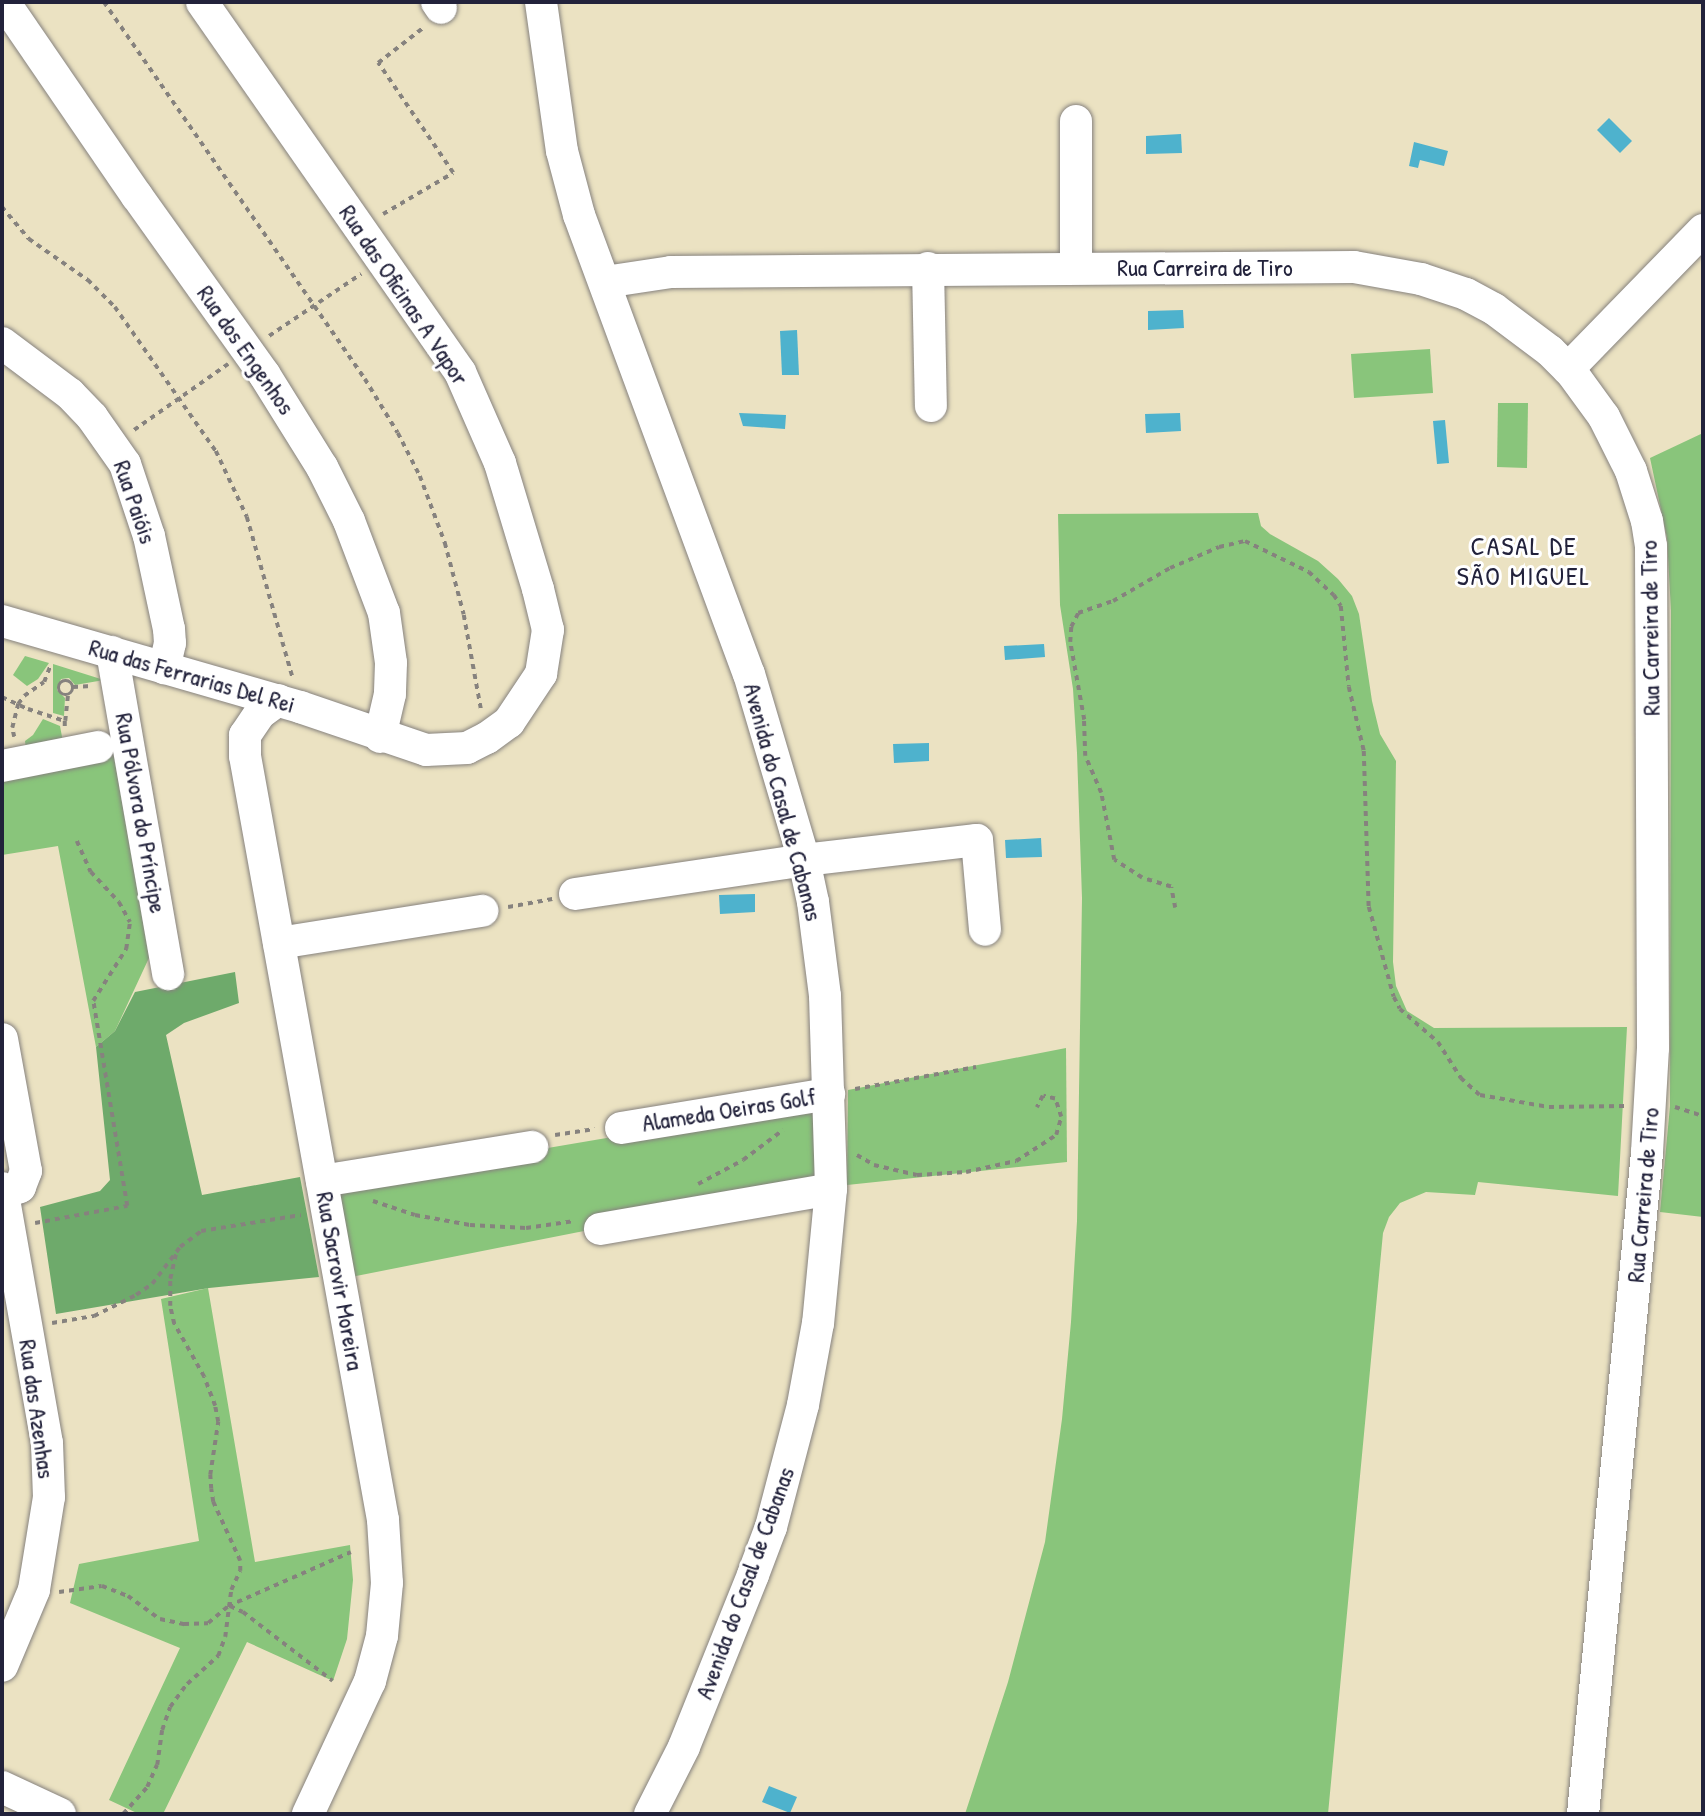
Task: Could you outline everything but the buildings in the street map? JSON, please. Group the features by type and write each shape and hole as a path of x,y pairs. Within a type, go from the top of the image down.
{"street":[{"name":"Rua dos Engenhos","path":"4,2 137,196 264,374 323,467 349,521 383,613 391,663 390,694 380,737"},
{"name":"Rua das Oficinas A Vapor","path":"202,2 460,372 500,463 548,630 541,674 509,722 487,738 467,748 446,751 426,750 380,737"},
{"name":"Avenida do Casal de Cabanas","path":"541,2 562,151 579,215 749,674 804,860 822,960 830,1094 831,1189 812,1364 774,1516 684,1747 650,1814"},
{"path":"1076,121 1076,268"},
{"path":"1568,369 1703,230"},
{"name":"Rua Carreira de Tiro","path":"604,282 671,272 928,268 1354,267 1421,279 1466,294 1494,309 1550,351 1568,369 1620,445 1640,498 1651,546 1653,1083 1583,1814"},
{"path":"928,268 931,406"},
{"name":"Rua Paióis","path":"2,343 70,394 92,417 125,464 149,536 169,629 170,643 164,668"},
{"name":"Rua das Ferrarias Del Rei","path":"2,621 289,704 380,737"},
{"name":"Rua Pólvora do Príncipe","path":"112,652 166,961"},
{"name":"Rua Sacrovir Moreira","path":"218,683 234,701 245,735 245,756 383,1520 387,1583 382,1636 374,1671 308,1814"},
{"path":"245,735 260,713 289,704"},
{"path":"9,756 99,747"},
{"path":"575,894 804,860 977,840 985,930"},
{"path":"279,943 495,909"},
{"path":"2,1039 26,1171 20,1187 2,1190"},
{"name":"Alameda Oeiras Golf","path":"621,1128 830,1094"},
{"path":"324,1196 532,1147"},
{"path":"593,1224 831,1189"},
{"name":"Rua das Azenhas","path":"2,1190 49,1471 47,1524 34,1590 2,1666"},
{"path":"2,1787 60,1814"}],"path":[{"path":"104,2 365,379 398,433 430,500 457,584 487,738"},
{"path":"360,228 453,173 378,63 417,35"},
{"path":"2,207 29,239 88,281 115,307 216,451 247,517 289,704"},
{"path":"1175,908 1171,887 1142,877 1114,860 1101,793 1085,756 1084,720 1070,642 1071,626 1079,613 1113,601 1170,568 1226,544 1245,541 1309,572 1324,584 1340,606 1349,687 1364,751 1369,907 1394,997 1400,1009 1438,1042 1461,1078 1480,1095 1549,1107 1629,1106"},
{"path":"9,756 18,704 23,696 44,682 51,664"},
{"path":"66,737 68,694"},
{"path":"2,696 65,721"},
{"path":"77,841 90,872 119,902 138,934 166,961"},
{"path":"495,909 541,901"},
{"path":"9,1228 127,1206 93,1001 126,949 130,922"},
{"path":"830,1094 976,1067"},
{"name":"Alameda Oeiras Golf","path":"831,1140 874,1165 917,1175 966,1172 1016,1161 1056,1135 1061,1117 1055,1099 1043,1096 1037,1108"},
{"name":"Alameda Oeiras Golf","path":"689,1189 743,1160 793,1122"},
{"path":"532,1147 539,1138 612,1126 621,1128"},
{"path":"26,1326 94,1316 152,1284 192,1236 201,1231 324,1196"},
{"path":"368,1199 415,1214 470,1225 526,1228 593,1224"},
{"path":"123,1814 147,1787 157,1765 162,1730 170,1707 187,1684 218,1656 225,1637 228,1606 240,1561 213,1502 210,1475 218,1422 215,1406 204,1377 174,1324 170,1306 170,1279 176,1254"},
{"path":"34,1590 71,1592 102,1586 128,1596 160,1619 184,1624 208,1623 228,1606 351,1552"},
{"path":"228,1606 243,1612 333,1681"}],"green space":[{"path":"1430,349 1433,393 1354,398 1351,354"},
{"path":"1498,403 1528,403 1527,468 1497,467"},
{"path":"1703,433 1703,1217 1660,1212 1670,1106 1671,611 1667,538 1650,458"},
{"path":"1258,513 1261,526 1270,534 1318,561 1338,579 1352,596 1359,614 1372,701 1380,734 1396,761 1393,962 1396,986 1407,1011 1434,1028 1627,1027 1618,1196 1478,1182 1475,1195 1426,1192 1400,1203 1389,1217 1383,1233 1328,1814 965,1814 1008,1682 1045,1542 1062,1419 1071,1322 1077,1221 1082,898 1073,689 1060,605 1058,514"},
{"path":"25,656 49,663 38,679 27,686 13,675"},
{"path":"53,664 104,680 75,685 69,678 61,679 57,690 65,698 64,716 53,713"},
{"path":"43,719 60,726 63,742 26,749 25,741 33,735"},
{"path":"111,734 155,945 115,1031 96,1047 58,846 2,855 2,776 103,759"},
{"path":"235,972 239,1003 184,1023 166,1035 202,1195 300,1177 319,1277 209,1288 56,1314 40,1207 100,1191 110,1180 96,1047 115,1031 135,992"},
{"path":"1066,1048 1067,1162 847,1185 848,1090"},
{"path":"818,1102 822,1184 351,1277 331,1185"},
{"path":"208,1288 255,1562 350,1545 353,1580 347,1639 333,1681 247,1642 163,1814 139,1814 109,1800 180,1648 70,1603 79,1564 199,1541 161,1299"}],"water":[{"path":"1609,118 1632,141 1620,153 1597,130"},
{"path":"1181,134 1182,153 1146,154 1146,136"},
{"path":"1414,142 1448,151 1444,166 1420,160 1418,168 1409,166"},
{"path":"1183,310 1184,328 1148,330 1148,311"},
{"path":"797,330 799,375 782,375 780,331"},
{"path":"739,413 786,415 785,429 743,426"},
{"path":"1180,413 1181,431 1146,433 1145,414"},
{"path":"1445,420 1449,463 1437,464 1433,421"},
{"path":"1044,644 1045,657 1005,660 1004,646"},
{"path":"929,743 929,761 894,763 893,744"},
{"path":"1041,838 1042,857 1006,858 1005,840"},
{"path":"755,894 755,912 720,914 719,895"},
{"path":"769,1786 797,1797 790,1813 762,1802"}],"district":[{"name":"CASAL DE SÃO MIGUEL","path":"1524,561"}]}
